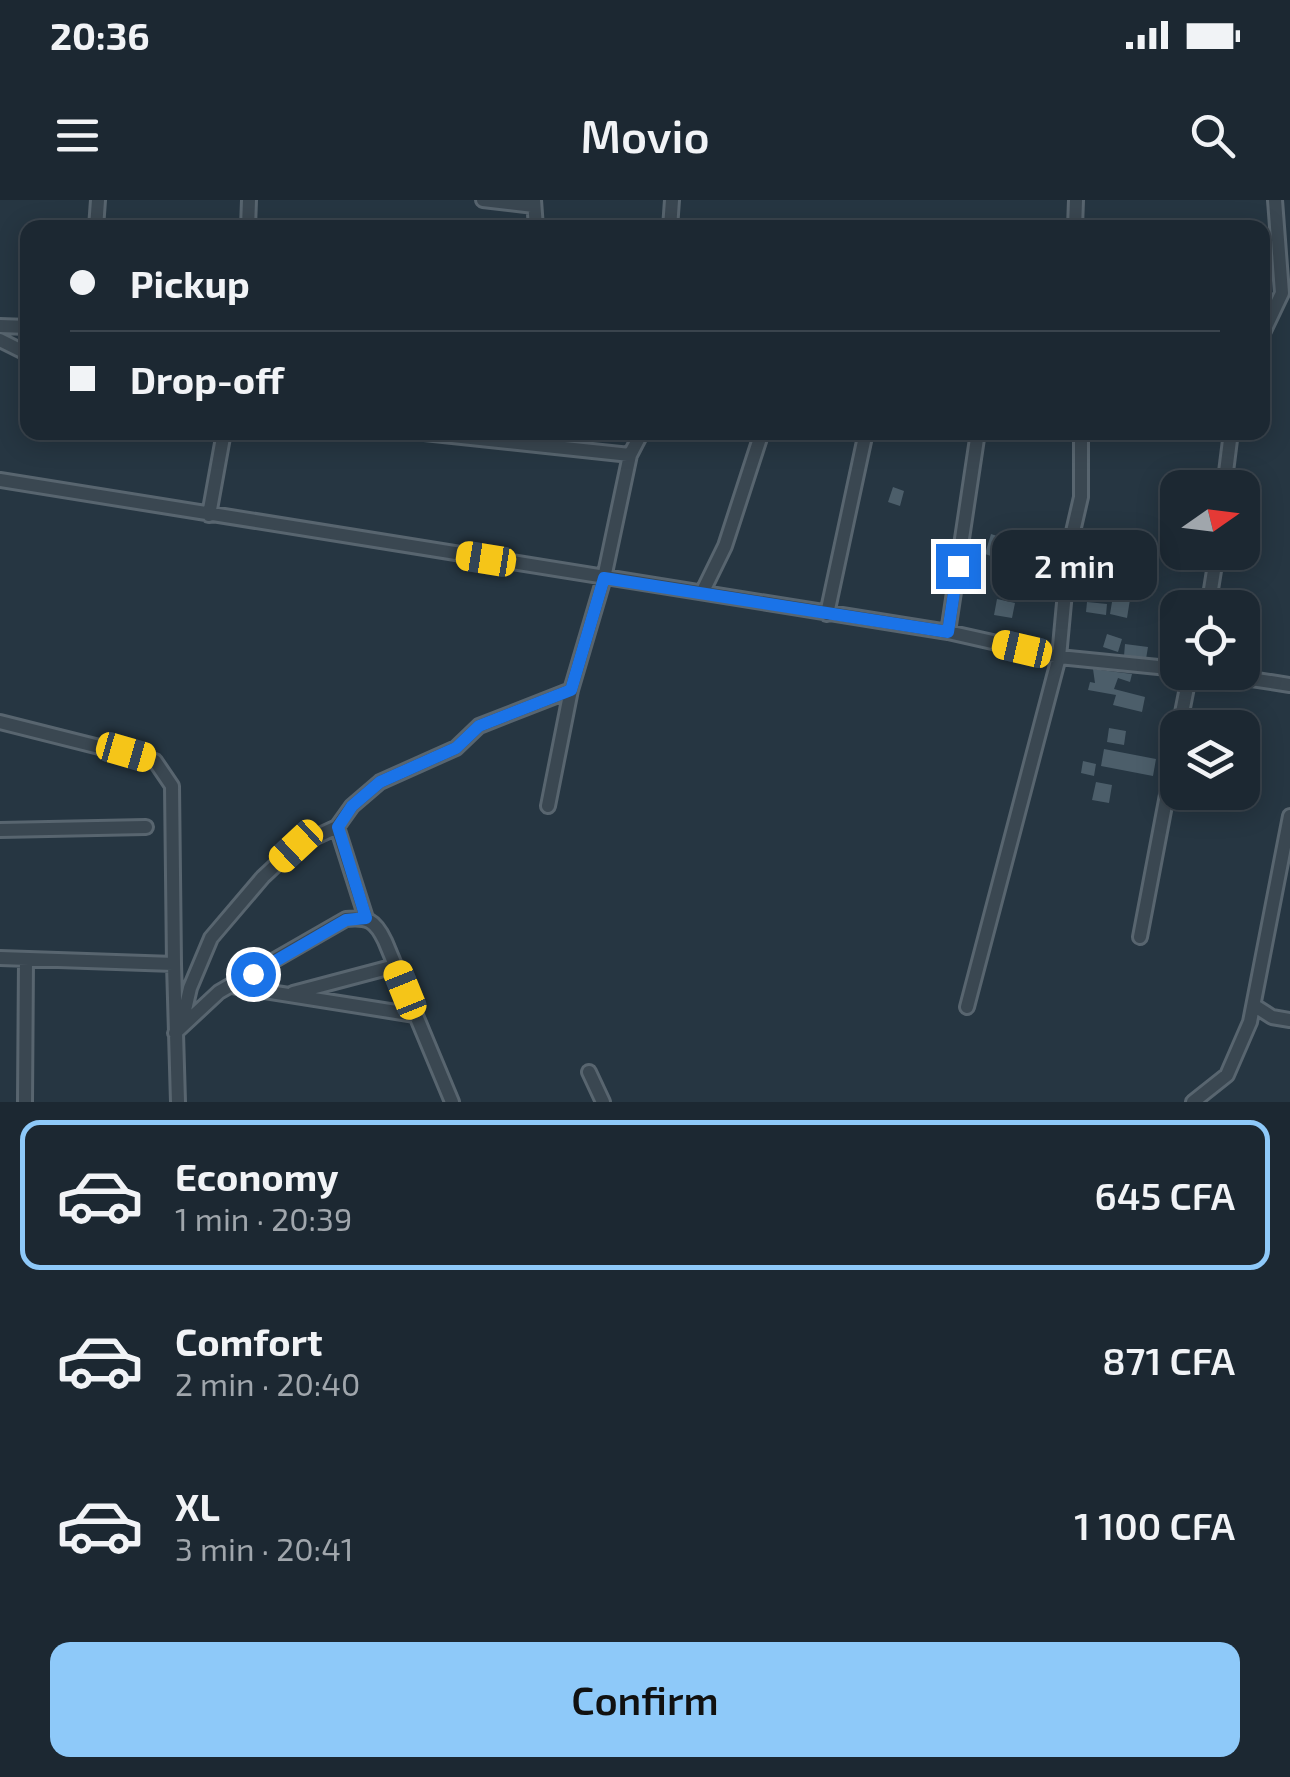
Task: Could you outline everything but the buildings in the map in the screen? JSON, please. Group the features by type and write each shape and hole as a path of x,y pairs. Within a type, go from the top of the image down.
{"street":[{"path":"483,200 534,203"},
{"path":"1270,321 1286,293 1274,200"},
{"path":"210,515 223,440"},
{"path":"490,440 630,455"},
{"path":"548,806 571,690 604,578 630,455 638,440"},
{"path":"703,592 725,546 759,440"},
{"path":"827,614 864,440"},
{"path":"948,632 977,440"},
{"path":"967,1007 1059,657 1068,549 1081,496 1081,440"},
{"path":"1226,470 1230,440"},
{"path":"0,480 948,632 1059,657 1160,667"},
{"path":"1260,681 1290,686"},
{"path":"179,1028 190,988 212,938 263,877 296,846 338,827 352,806 380,782 456,748 479,726 571,690"},
{"path":"0,722 154,760 165,771 172,786 178,1102"},
{"path":"1140,937 1164,810"},
{"path":"1192,1102 1227,1075 1255,1006 1290,816"},
{"path":"0,830 146,827"},
{"path":"338,827 366,918"},
{"path":"179,1028 225,989 346,920 366,918 377,924 452,1102"},
{"path":"0,958 174,964"},
{"path":"26,960 26,1102"},
{"path":"286,994 395,966"},
{"path":"175,986 286,994 415,1014"},
{"path":"1255,1006 1272,1017 1290,1020"},
{"path":"589,1072 603,1102"}],"route":[{"path":"253,974 346,920 366,918 338,827 352,806 380,782 456,748 479,726 571,690 604,578 948,632 958,566"}]}
